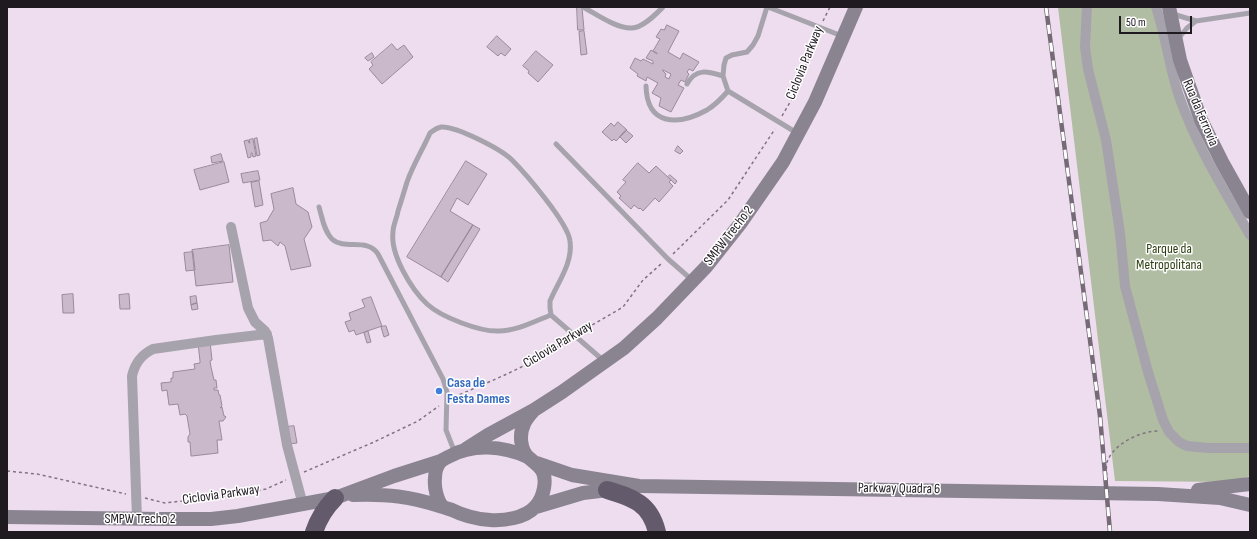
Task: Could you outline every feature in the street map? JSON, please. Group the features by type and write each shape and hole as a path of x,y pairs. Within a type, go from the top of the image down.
{"highway":[{"path":"607,490 630,497 644,506 654,521 657,532"},
{"path":"314,532 316,526 331,502 339,497"}],"street":[{"name":"SMPW Trecho 2","path":"534,410 624,348 657,318 706,267 740,224 783,162 815,102 856,7"},
{"path":"1087,7 1086,47 1088,69 1106,140 1120,233 1125,286 1148,372 1163,420 1170,432 1179,442 1187,446 1208,448 1250,448"},
{"path":"1156,7 1172,72 1188,118 1205,156 1250,235"},
{"name":"Rua da Ferrovia","path":"1169,10 1180,60 1201,120 1222,162 1250,212"},
{"path":"231,227 248,308 255,322 267,334 287,445 303,505"},
{"path":"137,519 132,376 134,367 139,359 152,349 267,334"},
{"path":"339,497 394,476 441,461 534,410"},
{"path":"339,497 388,495 406,496 443,507 467,517 496,521 513,518 524,514 536,507 543,493 545,482 543,471 522,447 521,431 524,423 534,410"},
{"path":"460,451 483,447 505,449 532,460"},
{"name":"Parkway Quadra 6","path":"532,460 572,475 639,486"},
{"path":"441,461 436,470 434,483 437,496 443,507"},
{"name":"Parkway Quadra 6","path":"1158,494 1250,484"},
{"name":"Parkway Quadra 6","path":"536,507 583,493 639,486 1129,493 1220,498 1250,505"},
{"name":"SMPW Trecho 2","path":"7,517 211,519 303,505 339,497"}],"lane":[{"path":"583,7 620,27 634,28 649,20 664,7"},
{"path":"798,134 728,92 723,76 726,58 732,55 748,52 753,46 768,7 843,36"},
{"path":"1169,10 1187,20 1196,21 1250,13"},
{"path":"1176,42 1187,28 1196,21"},
{"path":"687,84 691,76 698,73 705,72 723,76"},
{"path":"646,86 646,97 649,106 654,113 672,121 698,115 717,103 728,92"},
{"path":"551,314 511,330 501,332 490,331 443,315 427,304 412,285 393,246 393,231 407,182 430,133 435,129 447,127 498,149 507,156 525,175 559,217 566,228 570,240 571,255 550,301 551,314 605,362"},
{"path":"556,144 668,259 692,281"},
{"path":"319,207 326,231 332,239 339,243 367,245 374,248 378,254 443,379 447,392 446,430 460,451"}],"path":[{"name":"Ciclovia Parkway","path":"7,471 37,474 165,503 244,494 266,489 374,442 418,421 446,401 546,355 623,307 643,280 668,259 728,200 771,136 797,90 819,27 830,7"},
{"path":"1108,484 1107,461 1112,453 1121,444 1133,436 1150,431 1170,432"},
{"path":"1108,500 1109,532"}],"green space":[{"name":"Parque da Metropolitana","path":"1058,7 1160,7 1187,118 1250,235 1250,476 1232,482 1115,481"}],"building":[{"path":"577,7 582,7 584,30 578,30"},
{"path":"667,25 679,31 668,52 680,59 683,53 699,62 693,71 689,69 687,72 689,74 685,82 681,80 678,85 684,88 671,112 659,106 661,98 652,93 658,83 647,77 646,81 637,76 638,74 630,68 635,58 641,61 643,59 653,64 653,61 646,58 651,50 657,54 653,51 660,39 656,37 661,29 664,30","holes":["663,70 671,74 669,79 665,77 666,74"]},
{"path":"584,31 587,54 581,55 579,32"},
{"path":"497,36 511,49 505,56 501,53 498,56 487,47"},
{"path":"392,44 397,50 404,45 413,57 382,84 369,69 373,65 371,62"},
{"path":"536,51 553,65 538,82 523,66"},
{"path":"372,53 374,57 368,61 365,58"},
{"path":"618,122 627,130 616,141 614,139 612,141 602,132 611,123 614,126"},
{"path":"626,130 633,136 626,143 620,137"},
{"path":"257,138 260,155 257,156 254,139"},
{"path":"253,139 256,156 253,157 251,153 251,157 248,158 244,141 248,140 250,143 249,140"},
{"path":"678,146 683,151 680,154 675,151"},
{"path":"221,154 223,161 212,163 211,157"},
{"path":"466,161 487,174 468,205 457,198 450,211 473,225 441,277 407,257"},
{"path":"224,162 229,182 200,190 194,170"},
{"path":"638,163 649,173 656,166 671,180 669,182 673,186 659,202 655,198 643,211 634,205 631,209 619,198 621,196 617,192 626,182 623,180"},
{"path":"258,171 260,180 243,183 241,174"},
{"path":"670,175 677,181 675,184 668,177"},
{"path":"259,181 263,205 255,207 251,183"},
{"path":"293,188 296,204 308,212 312,227 304,239 311,266 291,270 285,246 280,242 278,246 271,240 263,241 260,223 267,221 274,209 271,194"},
{"path":"473,225 480,229 448,282 441,277"},
{"path":"229,245 233,282 196,286 192,250"},
{"path":"193,252 195,270 186,271 184,253"},
{"path":"73,294 74,313 63,313 62,295"},
{"path":"129,294 130,309 120,309 119,295"},
{"path":"196,296 197,303 191,305 190,297"},
{"path":"371,297 382,326 356,335 354,330 349,332 345,322 351,320 349,313 365,307 362,300"},
{"path":"197,303 198,309 192,310 191,305"},
{"path":"386,326 389,335 384,337 381,327"},
{"path":"368,331 371,342 367,343 364,333"},
{"path":"210,342 212,360 210,361 217,388 214,388 214,390 218,390 222,406 220,408 222,407 224,416 226,417 223,421 219,421 222,440 217,440 218,453 191,456 190,442 188,442 188,437 190,434 187,416 185,414 180,415 178,404 169,405 167,390 162,391 161,383 171,382 173,372 195,369 194,364 200,363 198,343"},
{"path":"294,426 297,443 289,444 287,427"}],"railway":[{"path":"1046,7 1100,416 1110,532"}],"place":[{"name":"Casa de Festa Dames","path":"439,391"}]}
